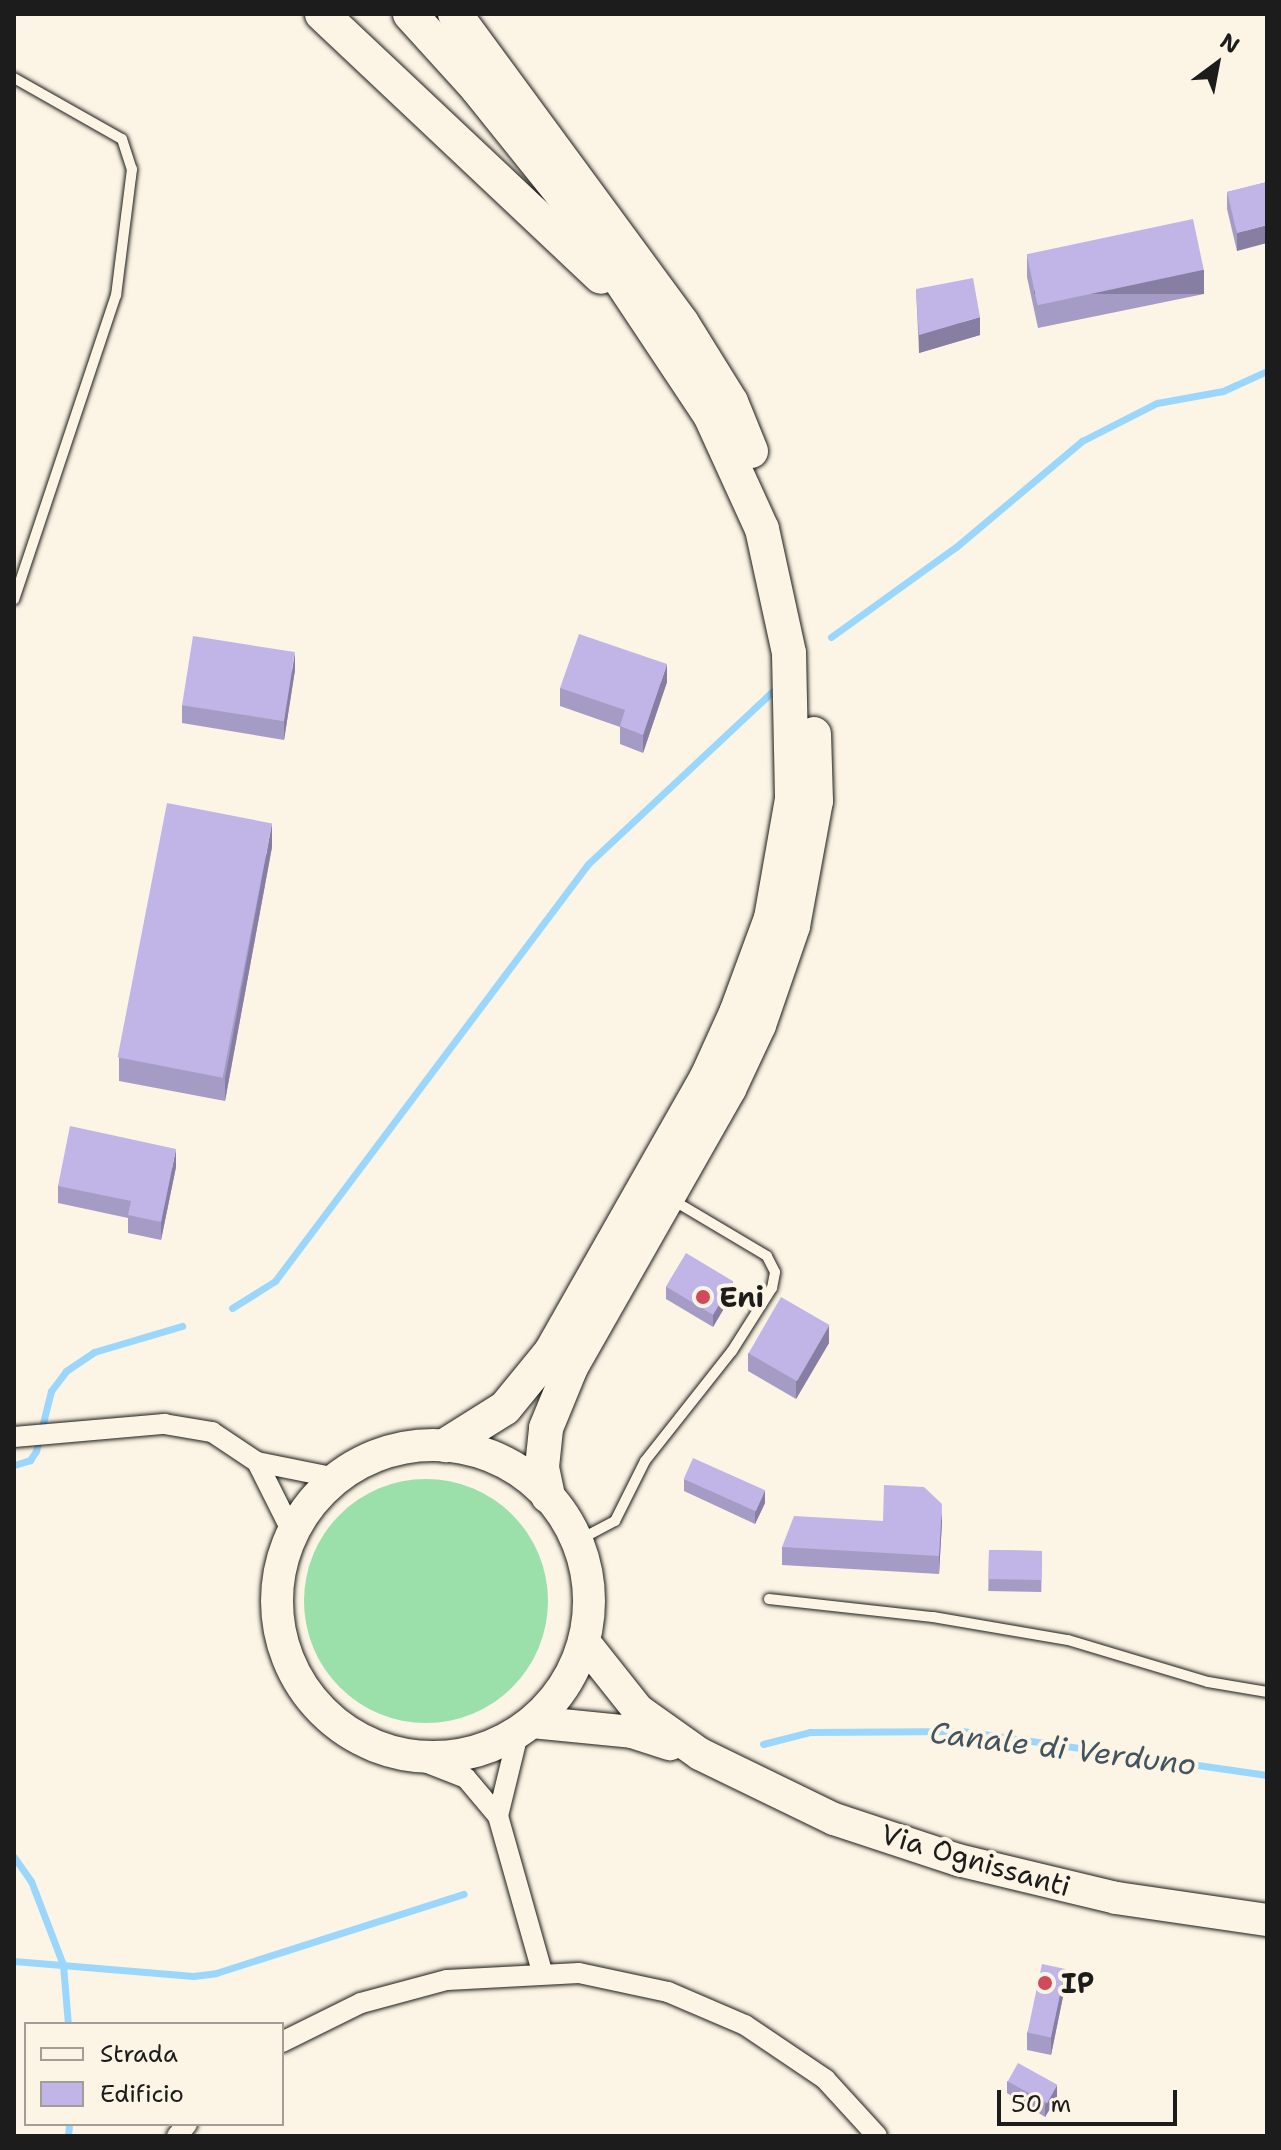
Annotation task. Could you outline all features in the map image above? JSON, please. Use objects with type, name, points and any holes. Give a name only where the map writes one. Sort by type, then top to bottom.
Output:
[{"type":"highway","points":[[322,14],[548,223],[662,338]]},
{"type":"highway","points":[[410,14],[477,88],[569,203],[662,338],[710,415],[762,529],[789,653],[792,799],[771,918],[707,1077],[550,1353],[505,1408],[446,1445]]},
{"type":"highway","points":[[455,14],[608,218],[731,402],[781,523],[811,649],[816,801],[793,926],[759,1025],[668,1197],[571,1367],[551,1416],[542,1467],[548,1496]]},
{"type":"main road","points":[[446,1445],[491,1456],[548,1496],[577,1541],[589,1591],[584,1642],[564,1685],[526,1726],[473,1752],[407,1755],[341,1727],[294,1672],[277,1602],[278,1578],[292,1532],[311,1502],[336,1478],[388,1451],[446,1445]]},
{"type":"main road","name":"Via Ognissanti","points":[[584,1642],[638,1710],[700,1754]]},
{"type":"main road","name":"Via Ognissanti","points":[[526,1726],[632,1732],[700,1754],[834,1819],[958,1860],[1116,1898],[1267,1920]]},
{"type":"street","points":[[16,1437],[187,1425],[212,1432],[257,1462],[336,1478]]},
{"type":"street","points":[[257,1462],[292,1532]]},
{"type":"street","points":[[498,1816],[526,1726]]},
{"type":"street","points":[[407,1755],[466,1778],[498,1816],[542,1971]]},
{"type":"street","points":[[284,2041],[361,2003],[447,1980],[542,1971],[579,1973],[668,1992],[745,2025],[825,2079],[877,2136]]},
{"type":"lane","points":[[14,78],[122,139],[132,169],[116,295],[14,599]]},
{"type":"lane","points":[[577,1541],[615,1521],[645,1461],[732,1351],[772,1288],[775,1272],[767,1256],[668,1197]]},
{"type":"lane","points":[[769,1599],[933,1617],[1068,1640],[1208,1682],[1267,1692]]},
{"type":"green space","points":[[426,1479],[450,1481],[473,1488],[494,1499],[512,1515],[528,1533],[539,1554],[546,1577],[546,1625],[539,1648],[528,1669],[512,1687],[494,1703],[473,1714],[450,1721],[426,1723],[402,1721],[379,1714],[358,1703],[340,1687],[324,1669],[313,1648],[306,1625],[304,1601],[306,1577],[313,1554],[324,1533],[340,1515],[358,1499],[379,1488],[402,1481]]},
{"type":"building","points":[[1267,182],[1267,225],[1237,233],[1227,192]]},
{"type":"building","points":[[1193,219],[1204,270],[1038,305],[1027,254]]},
{"type":"building","points":[[973,278],[980,317],[919,335],[916,289]]},
{"type":"building","points":[[579,634],[667,664],[643,735],[620,726],[625,710],[560,688]]},
{"type":"building","points":[[193,636],[295,652],[284,721],[182,705]]},
{"type":"building","points":[[167,803],[272,823],[223,1078],[118,1057]]},
{"type":"building","points":[[70,1126],[176,1149],[161,1222],[128,1215],[131,1201],[58,1186]]},
{"type":"building","points":[[686,1253],[733,1281],[713,1315],[666,1286]]},
{"type":"building","points":[[781,1297],[829,1325],[797,1381],[748,1353]]},
{"type":"building","points":[[693,1458],[765,1490],[756,1511],[684,1479]]},
{"type":"building","points":[[884,1485],[924,1487],[942,1504],[939,1556],[782,1547],[794,1516],[883,1521]]},
{"type":"building","points":[[989,1550],[1042,1551],[1041,1580],[988,1579]]},
{"type":"building","points":[[1042,1964],[1065,1969],[1051,2037],[1027,2032]]},
{"type":"building","points":[[1018,2063],[1057,2085],[1047,2103],[1008,2081]]},
{"type":"waterway","points":[[831,637],[956,547],[1082,441],[1157,403],[1223,391],[1267,371]]},
{"type":"waterway","points":[[232,1308],[275,1281],[588,864],[773,691]]},
{"type":"waterway","points":[[14,1465],[30,1460],[36,1451],[51,1391],[66,1371],[94,1352],[182,1326]]},
{"type":"waterway","name":"Canale di Verduno","points":[[763,1744],[810,1732],[962,1731],[1267,1775]]},
{"type":"waterway","points":[[14,1857],[31,1881],[63,1965],[68,2022]]},
{"type":"waterway","name":"Canale di Verduno","points":[[14,1961],[193,1976],[216,1973],[464,1894]]},
{"type":"waterway","points":[[68,2136],[69,2126]]},
{"type":"place","name":"Eni","points":[[703,1297]]},
{"type":"place","name":"IP","points":[[1045,1983]]}]
